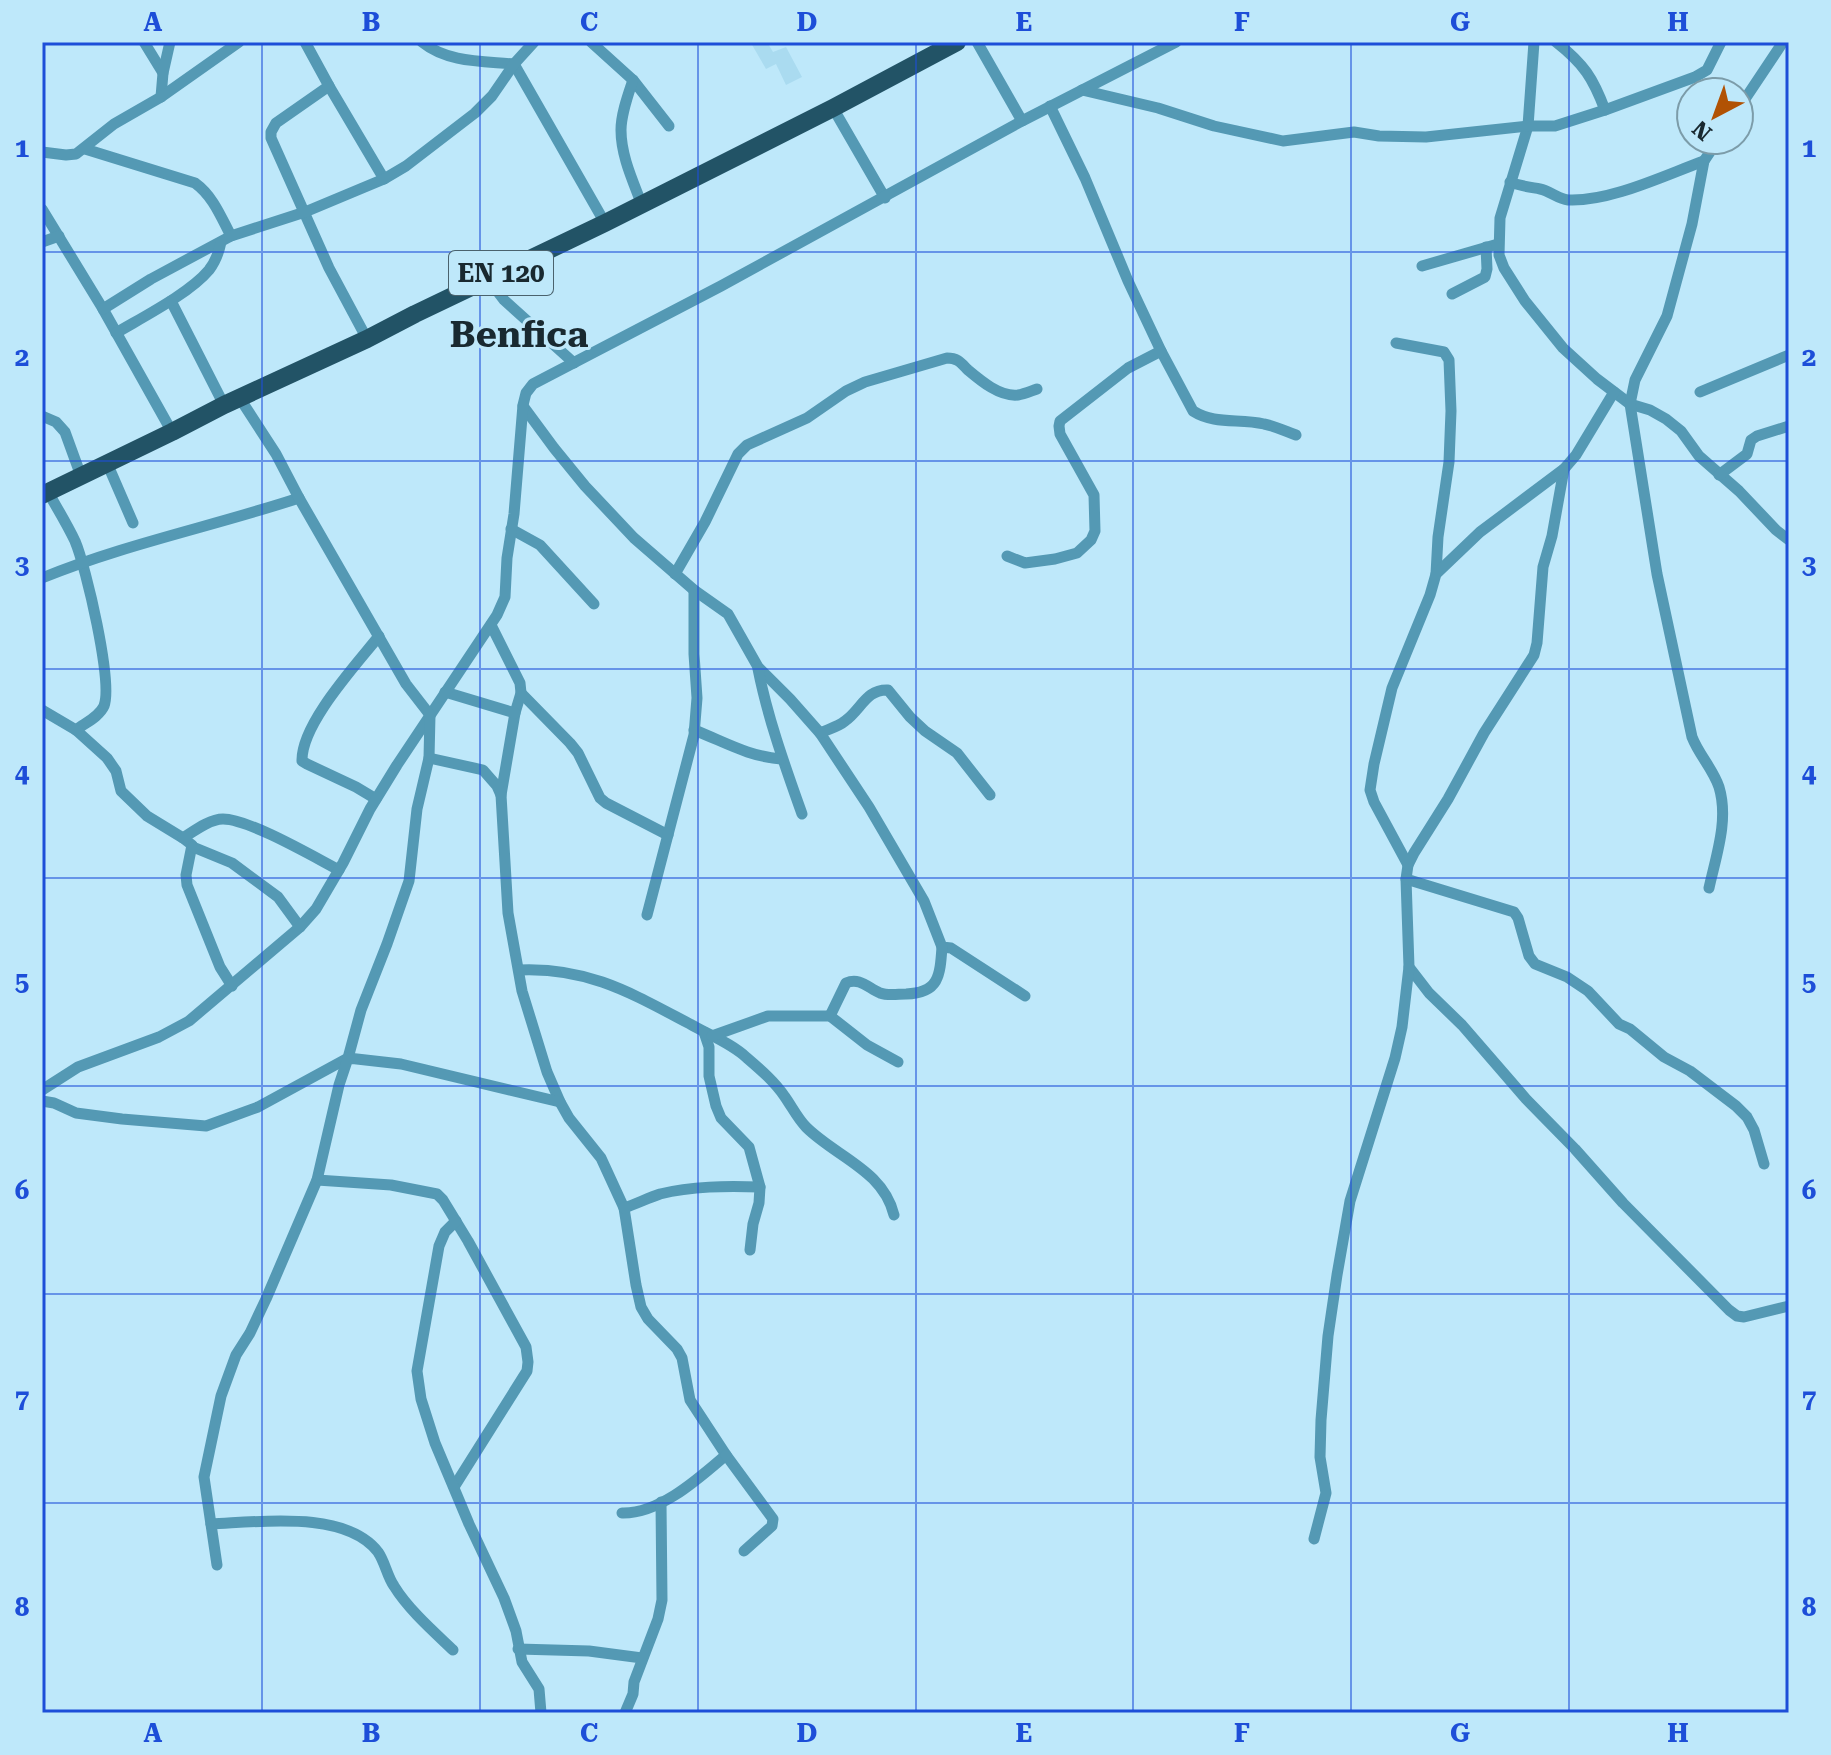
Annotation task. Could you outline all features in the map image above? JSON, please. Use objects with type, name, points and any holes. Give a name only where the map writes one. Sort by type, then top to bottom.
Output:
[{"type":"main road","name":"EN 120","points":[[45,493],[642,205],[957,42]]},
{"type":"street","points":[[144,42],[163,73]]},
{"type":"street","points":[[161,97],[170,42]]},
{"type":"street","points":[[42,152],[66,155],[85,149],[114,124],[161,97],[239,42]]},
{"type":"street","points":[[305,42],[384,179]]},
{"type":"street","points":[[422,42],[439,54],[451,57],[514,64]]},
{"type":"street","points":[[103,309],[226,239],[305,212],[384,179],[406,166],[475,113],[534,42]]},
{"type":"street","points":[[591,42],[633,80],[669,126]]},
{"type":"street","points":[[977,42],[1022,121]]},
{"type":"street","points":[[42,1090],[78,1067],[159,1037],[189,1021],[300,927],[316,909],[376,799],[491,625],[505,597],[523,405],[526,393],[533,384],[885,198],[1050,106],[1176,42]]},
{"type":"street","points":[[1534,42],[1528,126],[1500,218],[1498,244],[1504,268],[1525,301],[1563,348],[1630,404],[1650,410],[1681,431],[1699,456],[1789,540]]},
{"type":"street","points":[[1556,42],[1588,72],[1605,110]]},
{"type":"street","points":[[1082,90],[1158,108],[1214,126],[1283,141],[1354,132],[1426,137],[1555,126],[1605,110],[1707,70],[1721,42]]},
{"type":"street","points":[[1755,84],[1783,42]]},
{"type":"street","points":[[514,64],[605,223]]},
{"type":"street","points":[[633,80],[621,130],[626,162],[642,205]]},
{"type":"street","points":[[329,86],[276,123],[271,138],[329,268],[367,339]]},
{"type":"street","points":[[1050,106],[1085,178],[1128,281],[1193,411],[1214,420],[1263,423],[1296,435]]},
{"type":"street","points":[[833,108],[885,198]]},
{"type":"street","points":[[85,149],[195,183],[210,197],[226,239],[208,271],[171,301],[116,333]]},
{"type":"street","points":[[1707,156],[1667,316],[1635,380],[1630,404],[1657,574],[1692,737],[1719,787],[1723,812],[1709,888]]},
{"type":"street","points":[[1510,182],[1542,189],[1565,200],[1579,200],[1616,193],[1704,161]]},
{"type":"street","points":[[42,209],[172,432]]},
{"type":"street","points":[[42,242],[59,236]]},
{"type":"street","points":[[1422,266],[1498,244]]},
{"type":"street","points":[[1452,294],[1485,277],[1486,247]]},
{"type":"street","points":[[488,279],[504,300],[574,363]]},
{"type":"street","points":[[171,301],[231,401],[276,454],[406,684],[430,715],[429,758],[417,809],[409,881],[361,1010],[339,1085],[317,1180],[266,1299],[236,1355],[221,1396],[204,1477],[217,1565]]},
{"type":"street","points":[[1396,343],[1444,352],[1449,360],[1451,411],[1449,462],[1436,574],[1392,688],[1370,790],[1408,865]]},
{"type":"street","points":[[1007,556],[1025,563],[1055,559],[1077,553],[1091,540],[1095,531],[1094,495],[1060,434],[1060,421],[1128,368],[1161,351]]},
{"type":"street","points":[[1700,392],[1789,355]]},
{"type":"street","points":[[675,574],[738,454],[747,445],[807,418],[846,391],[865,382],[947,358],[954,358],[984,383],[1010,395],[1037,389]]},
{"type":"street","points":[[1436,574],[1480,532],[1564,469],[1576,455],[1614,392]]},
{"type":"street","points":[[523,405],[585,486],[634,538],[694,590],[728,614],[758,667],[820,733],[869,807],[924,901],[942,947],[941,970],[933,986],[921,993],[886,995],[865,983],[852,981],[846,983],[830,1016]]},
{"type":"street","points":[[42,416],[56,422],[65,432],[81,476]]},
{"type":"street","points":[[1719,475],[1747,454],[1751,440],[1789,426]]},
{"type":"street","points":[[107,463],[133,523]]},
{"type":"street","points":[[1314,1539],[1326,1493],[1320,1457],[1321,1420],[1337,1275],[1350,1201],[1402,1027],[1409,967],[1408,865],[1484,733],[1534,655],[1543,567],[1564,469]]},
{"type":"street","points":[[45,493],[75,542],[82,562],[107,687],[104,705],[99,713],[76,730]]},
{"type":"street","points":[[42,578],[82,562],[299,498]]},
{"type":"street","points":[[511,529],[540,545],[594,604]]},
{"type":"street","points":[[647,915],[694,730],[697,698],[693,645],[694,590]]},
{"type":"street","points":[[491,625],[518,677],[521,693],[501,795],[508,913],[522,991],[560,1102],[601,1158],[624,1208],[641,1307],[648,1319],[677,1349],[682,1358],[690,1400],[773,1523],[744,1551]]},
{"type":"street","points":[[376,799],[307,764],[302,761],[302,756],[316,720],[327,702],[379,636]]},
{"type":"street","points":[[758,667],[781,759],[802,814]]},
{"type":"street","points":[[820,733],[848,719],[868,696],[888,690],[925,731],[957,753],[990,795]]},
{"type":"street","points":[[445,692],[515,713]]},
{"type":"street","points":[[521,693],[578,753],[600,798],[668,835]]},
{"type":"street","points":[[42,710],[76,730],[107,758],[116,771],[121,791],[147,816],[193,847],[232,863],[278,897],[300,927]]},
{"type":"street","points":[[694,730],[750,754],[781,759]]},
{"type":"street","points":[[429,758],[483,770],[507,764]]},
{"type":"street","points":[[483,770],[501,795]]},
{"type":"street","points":[[183,838],[207,824],[225,819],[257,829],[339,870]]},
{"type":"street","points":[[193,847],[188,862],[187,885],[220,967],[232,986]]},
{"type":"street","points":[[1406,879],[1514,912],[1529,956],[1535,964],[1567,977],[1588,991],[1619,1024],[1736,1106],[1754,1130],[1764,1164]]},
{"type":"street","points":[[942,947],[951,948],[1025,996]]},
{"type":"street","points":[[1409,967],[1429,993],[1462,1025],[1623,1203],[1729,1310],[1744,1317],[1789,1306]]},
{"type":"street","points":[[519,970],[563,971],[608,983],[731,1045],[777,1087],[804,1125],[872,1177],[890,1201],[894,1215]]},
{"type":"street","points":[[708,1034],[768,1016],[830,1016],[867,1045],[898,1062]]},
{"type":"street","points":[[708,1034],[709,1076],[716,1106],[721,1118],[749,1147],[760,1187],[750,1250]]},
{"type":"street","points":[[42,1101],[76,1113],[206,1126],[258,1107],[348,1058],[401,1064],[560,1102]]},
{"type":"street","points":[[317,1180],[357,1182],[437,1194],[495,1287],[526,1347],[527,1371],[454,1487]]},
{"type":"street","points":[[624,1208],[660,1194],[690,1188],[760,1187]]},
{"type":"street","points":[[456,1221],[445,1232],[439,1246],[417,1371],[421,1399],[435,1443],[479,1548],[504,1598],[516,1631],[522,1662],[539,1689],[541,1713]]},
{"type":"street","points":[[622,1513],[642,1512],[661,1502],[726,1455]]},
{"type":"street","points":[[625,1713],[662,1600],[661,1502]]},
{"type":"street","points":[[211,1524],[323,1523],[366,1540],[380,1554],[396,1590],[453,1650]]},
{"type":"street","points":[[518,1649],[589,1651],[642,1658]]},
{"type":"shaded area","points":[[767,42],[773,52],[786,47],[802,77],[786,85],[776,64],[766,69],[751,43]]},
{"type":"district","name":"Benfica","points":[[519,335]]}]
